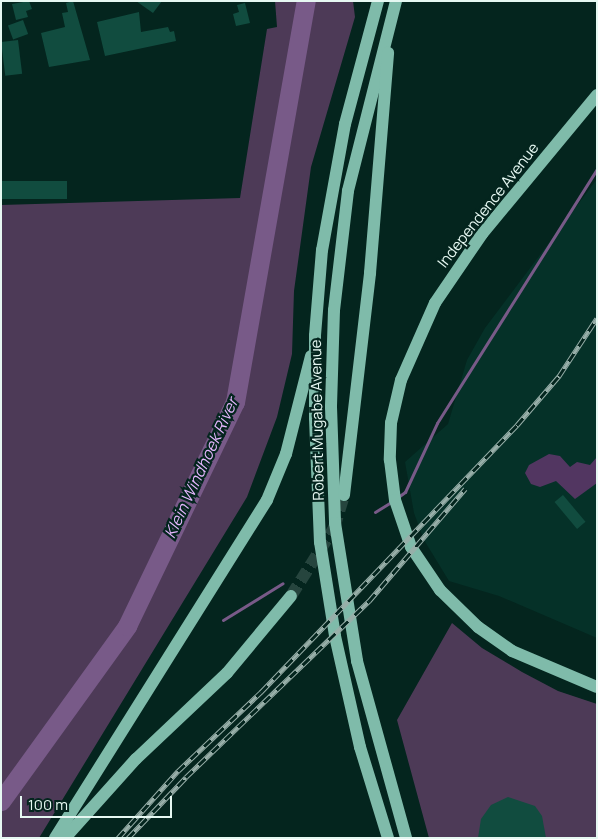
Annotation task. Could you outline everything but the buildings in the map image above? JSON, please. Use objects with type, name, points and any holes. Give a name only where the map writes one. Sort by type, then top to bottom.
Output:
[{"type":"main road","name":"Robert Mugabe Avenue","points":[[378,1],[336,169],[318,280],[315,336],[316,480],[324,562],[345,683],[388,838]]},
{"type":"main road","name":"Robert Mugabe Avenue","points":[[396,1],[348,191],[332,350],[333,475],[338,546],[357,661],[406,838]]},
{"type":"main road","points":[[344,496],[370,274],[389,26]]},
{"type":"main road","name":"Independence Avenue","points":[[597,95],[482,234],[435,303],[401,380],[391,423],[390,460],[395,500],[411,547],[440,590],[478,628],[512,651],[597,687]]},
{"type":"main road","points":[[55,838],[266,500],[286,454],[315,336]]},
{"type":"main road","points":[[65,838],[136,759],[233,667],[291,596]]},
{"type":"shaded area","points":[[275,1],[353,1],[355,17],[311,167],[294,291],[292,354],[277,417],[247,497],[39,838],[1,838],[1,205],[240,198],[267,29],[277,27]]},
{"type":"shaded area","points":[[597,179],[597,638],[499,596],[449,581],[424,540],[414,513],[405,462],[448,424],[467,360],[485,328]]},
{"type":"shaded area","points":[[549,454],[560,456],[570,467],[577,462],[590,465],[597,457],[597,483],[575,499],[556,481],[540,487],[531,484],[525,473],[529,465]]},
{"type":"shaded area","points":[[452,623],[482,648],[522,672],[558,691],[597,704],[597,838],[429,838],[397,720]]},
{"type":"waterway","name":"Klein Windhoek River","points":[[1,801],[127,626],[235,402],[306,1]]},
{"type":"waterway","points":[[398,497],[405,492],[437,423],[597,169]]},
{"type":"waterway","points":[[375,512],[391,502]]},
{"type":"waterway","points":[[223,620],[283,583]]},
{"type":"tunnel","points":[[291,596],[334,528],[344,495]]},
{"type":"railway","points":[[118,838],[178,771],[261,692],[517,425],[559,376],[597,318]]},
{"type":"railway","points":[[128,838],[186,777],[369,601],[465,489]]}]
